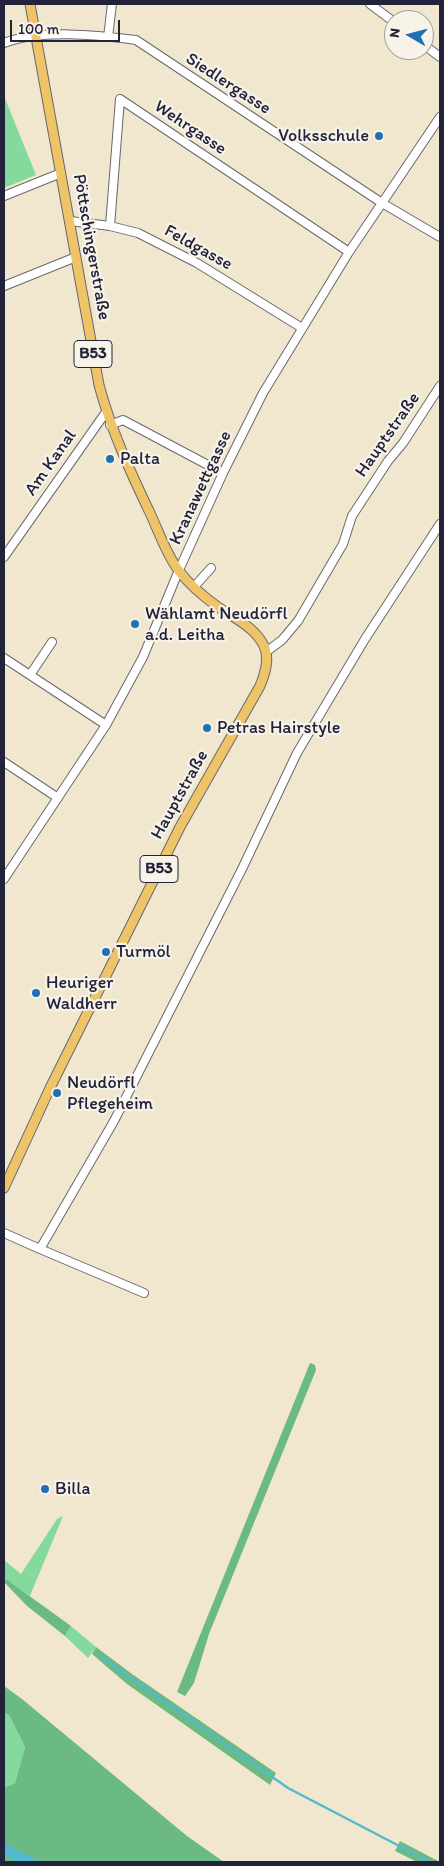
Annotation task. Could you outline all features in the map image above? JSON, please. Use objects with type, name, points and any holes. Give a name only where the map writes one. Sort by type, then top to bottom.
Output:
[{"type":"main road","name":"Pöttschingerstraße","points":[[30,4],[99,385],[110,425],[166,547],[179,570],[194,587],[217,606],[252,630],[264,645],[266,652]]},
{"type":"main road","name":"Hauptstraße","points":[[4,1188],[50,1088],[180,827],[260,686],[265,674],[266,652]]},
{"type":"street","points":[[108,37],[112,4]]},
{"type":"street","points":[[370,4],[384,14]]},
{"type":"street","name":"Siedlergasse","points":[[4,43],[36,35],[108,37],[136,40],[382,203],[440,237]]},
{"type":"street","name":"Wehrgasse","points":[[110,226],[120,99],[350,252]]},
{"type":"street","name":"Kranawettgasse","points":[[4,879],[106,725],[143,657],[179,570],[223,473],[263,392],[350,252],[440,117]]},
{"type":"street","points":[[4,196],[61,173]]},
{"type":"street","name":"Feldgasse","points":[[70,222],[110,226],[138,233],[197,263],[302,328]]},
{"type":"street","points":[[4,286],[76,257]]},
{"type":"street","name":"Hauptstraße","points":[[266,652],[282,640],[298,621],[343,544],[352,516],[440,386]]},
{"type":"street","name":"Am Kanal","points":[[4,557],[106,412]]},
{"type":"street","points":[[110,425],[123,420],[223,473]]},
{"type":"street","points":[[40,1249],[114,1121],[242,870],[297,752],[366,639],[440,524]]},
{"type":"street","points":[[194,587],[211,568]]},
{"type":"street","points":[[30,675],[52,642]]},
{"type":"street","points":[[4,658],[106,725]]},
{"type":"street","points":[[4,762],[58,798]]},
{"type":"street","points":[[4,864],[11,868]]},
{"type":"street","points":[[4,1233],[144,1293]]},
{"type":"green space","points":[[4,96],[36,175],[4,188]]},
{"type":"green space","points":[[310,1363],[315,1365],[316,1370],[209,1634],[194,1683],[185,1696],[177,1692]]},
{"type":"green space","points":[[63,1516],[30,1596],[4,1578],[4,1560],[21,1574],[57,1519]]},
{"type":"green space","points":[[6,1579],[71,1626],[65,1636],[27,1606],[4,1582]]},
{"type":"green space","points":[[71,1626],[96,1647],[88,1658],[65,1636]]},
{"type":"green space","points":[[96,1647],[276,1773],[270,1785],[127,1684],[92,1654]]},
{"type":"green space","points":[[4,1686],[187,1836],[224,1862],[4,1862],[4,1788],[15,1783],[25,1747],[9,1715],[4,1713]]},
{"type":"green space","points":[[4,1713],[9,1715],[25,1747],[15,1783],[4,1788]]},
{"type":"green space","points":[[400,1841],[440,1862],[417,1862],[395,1851]]},
{"type":"water","points":[[4,1843],[41,1862],[18,1862],[4,1855]]},
{"type":"waterway","points":[[101,1657],[288,1788],[430,1862]]},
{"type":"place","name":"Volksschule","points":[[379,136]]},
{"type":"place","name":"Palta","points":[[110,459]]},
{"type":"place","name":"Wählamt Neudörfl a.d. Leitha","points":[[135,624]]},
{"type":"place","name":"Petras Hairstyle","points":[[207,728]]},
{"type":"place","name":"Turmöl","points":[[106,952]]},
{"type":"place","name":"Heuriger Waldherr","points":[[36,993]]},
{"type":"place","name":"Neudörfl Pflegeheim","points":[[57,1093]]},
{"type":"place","name":"Billa","points":[[45,1489]]}]
